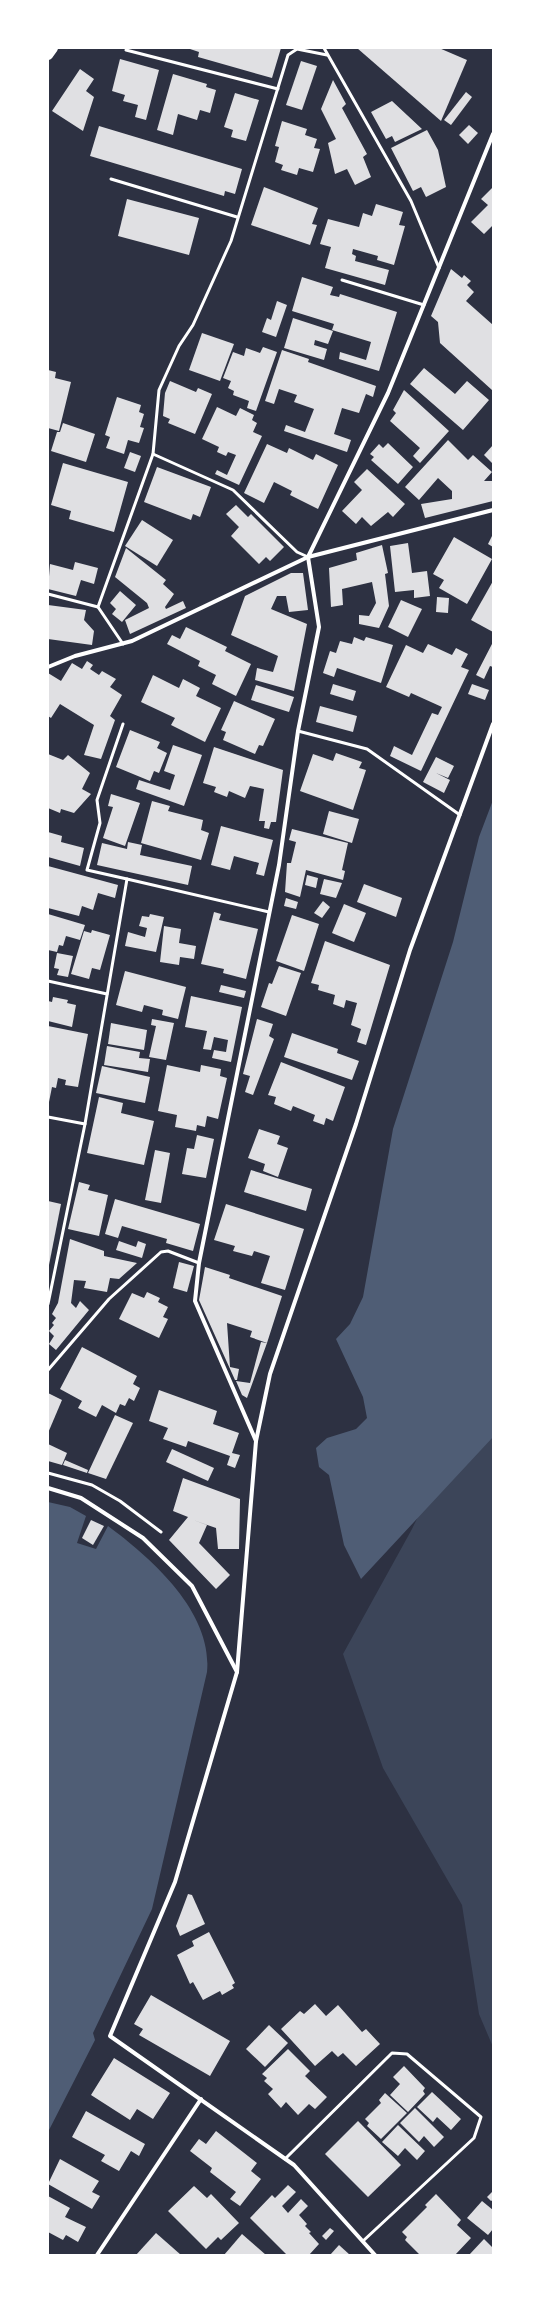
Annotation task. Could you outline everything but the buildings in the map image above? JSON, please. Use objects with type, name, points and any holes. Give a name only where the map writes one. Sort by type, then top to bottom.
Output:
[{"type":"main road","points":[[48,55],[53,48]]},
{"type":"street","points":[[256,1441],[195,1301],[199,1263],[279,865],[298,731],[319,627],[308,557],[388,392],[493,134]]},
{"type":"street","points":[[48,667],[75,656],[132,641],[308,557],[493,510]]},
{"type":"street","points":[[375,2255],[294,2165],[202,2099],[110,2036],[175,1882],[237,1672],[256,1441],[270,1374],[356,1124],[410,950],[493,724]]},
{"type":"street","points":[[48,1488],[81,1498],[143,1538],[192,1586],[237,1672]]},
{"type":"street","points":[[97,2255],[202,2099]]},
{"type":"lane","points":[[324,48],[411,201],[439,269]]},
{"type":"lane","points":[[126,50],[278,89]]},
{"type":"lane","points":[[98,607],[153,454],[159,390],[179,346],[193,325],[231,241],[237,217],[288,55],[297,50],[327,55]]},
{"type":"lane","points":[[111,179],[237,217]]},
{"type":"lane","points":[[342,280],[424,305]]},
{"type":"lane","points":[[153,454],[233,490],[297,552],[308,557]]},
{"type":"lane","points":[[48,594],[98,607],[122,644]]},
{"type":"lane","points":[[123,724],[97,800],[100,823],[87,870],[269,912]]},
{"type":"lane","points":[[298,731],[367,749],[460,815]]},
{"type":"lane","points":[[48,1304],[85,1124],[127,879]]},
{"type":"lane","points":[[48,981],[107,994]]},
{"type":"lane","points":[[48,1117],[85,1124]]},
{"type":"lane","points":[[48,1370],[109,1299],[161,1252],[168,1251],[199,1263]]},
{"type":"lane","points":[[48,1473],[92,1485],[120,1501],[161,1532]]},
{"type":"lane","points":[[285,2159],[392,2053],[407,2054],[481,2117],[474,2138],[363,2241]]},
{"type":"shaded area","points":[[493,800],[493,1437],[361,1579],[344,1545],[329,1475],[319,1467],[316,1448],[327,1438],[356,1429],[367,1418],[363,1397],[336,1339],[350,1324],[363,1297],[393,1129],[453,942],[479,837]]},
{"type":"shaded area","points":[[493,1381],[493,2047],[479,2014],[462,1905],[383,1768],[343,1654],[412,1529],[477,1396]]},
{"type":"shaded area","points":[[48,1502],[70,1507],[86,1516],[77,1543],[96,1549],[108,1526],[160,1570],[176,1588],[190,1608],[200,1628],[206,1650],[207,1672],[152,1909],[93,2033],[95,2040],[48,2132]]}]
